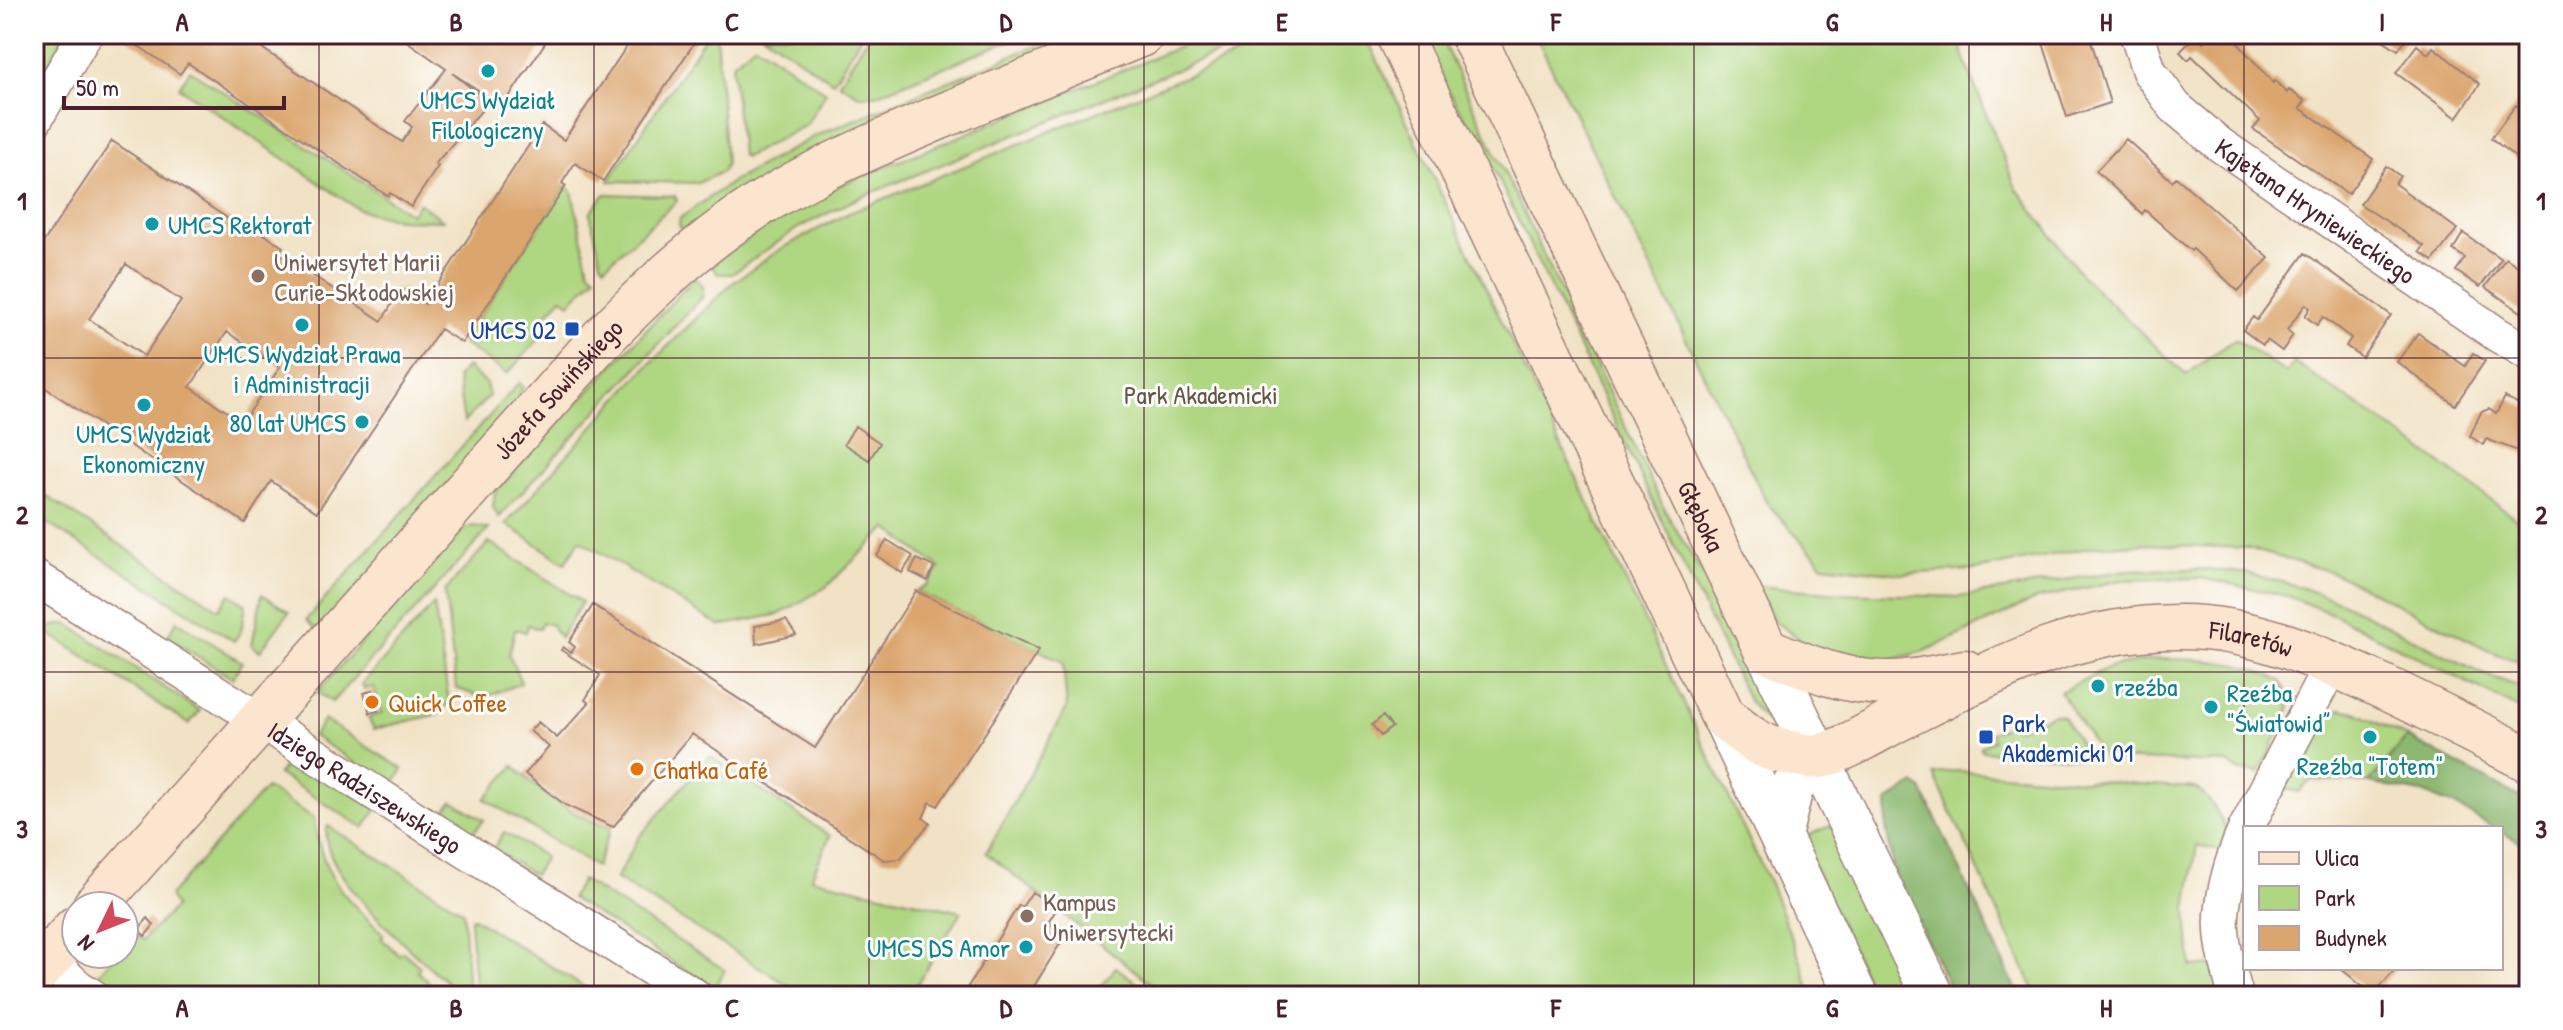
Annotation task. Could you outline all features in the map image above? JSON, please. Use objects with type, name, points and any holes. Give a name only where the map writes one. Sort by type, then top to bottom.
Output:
[{"type":"main road","name":"Józefa Sowińskiego","points":[[109,890],[594,347],[633,305],[691,254],[769,199],[825,168],[1142,34]]},
{"type":"main road","points":[[1398,34],[1723,716],[1747,737],[1773,752],[1818,757]]},
{"type":"main road","name":"Głęboka","points":[[1472,34],[1766,650]]},
{"type":"main road","name":"Filaretów","points":[[1818,757],[2003,667],[2072,641],[2109,632],[2158,627],[2226,630],[2267,639],[2332,664],[2441,714],[2529,760]]},
{"type":"main road","name":"Filaretów","points":[[1766,650],[1838,678],[1888,684],[2003,667]]},
{"type":"main road","points":[[41,967],[60,946]]},
{"type":"street","points":[[34,121],[85,34]]},
{"type":"street","name":"Kajetana Hryniewieckiego","points":[[2137,34],[2149,71],[2175,107],[2219,144],[2498,335],[2529,353]]},
{"type":"street","name":"Idziego Radziszewskiego","points":[[34,577],[695,996]]},
{"type":"street","name":"Głęboka","points":[[1766,650],[1933,996]]},
{"type":"street","points":[[2248,826],[2332,664]]},
{"type":"street","points":[[1723,716],[1856,996]]},
{"type":"street","name":"Filaretów","points":[[1780,836],[1792,788],[1818,757]]},
{"type":"street","points":[[2236,996],[2226,958],[2222,916],[2231,869],[2243,837]]},
{"type":"street","points":[[41,967],[92,996]]},
{"type":"green space","points":[[34,34],[66,34],[34,88]]},
{"type":"green space","points":[[707,34],[716,34],[726,163],[722,172],[698,183],[609,181]]},
{"type":"green space","points":[[763,34],[862,34],[833,82]]},
{"type":"green space","points":[[869,34],[1026,34],[875,95],[859,95],[839,83]]},
{"type":"green space","points":[[1065,34],[1104,34],[685,233],[679,225],[680,218],[733,181],[815,136]]},
{"type":"green space","points":[[1211,34],[1264,34],[856,199],[798,228],[732,274],[718,274],[711,264],[762,229],[835,187]]},
{"type":"green space","name":"Park Akademicki","points":[[1290,34],[1365,34],[1770,884],[1803,967],[1811,996],[1167,996],[986,853],[1067,708],[1063,662],[916,591],[927,585],[940,568],[887,528],[826,587],[780,614],[720,626],[580,540],[565,563],[506,524],[637,377],[730,285],[782,248],[849,213]]},
{"type":"green space","points":[[1418,34],[1439,34],[1665,511],[1710,586],[1784,726],[1767,722],[1749,702],[1485,151],[1440,78]]},
{"type":"green space","points":[[1535,34],[1957,34],[2015,186],[2083,277],[2186,375],[2235,339],[2286,373],[2294,363],[2386,424],[2529,528],[2529,664],[2497,654],[2335,573],[2247,548],[2143,544],[2098,546],[1976,570],[1901,574],[1823,565],[1767,503]]},
{"type":"green space","points":[[755,44],[826,92],[806,125],[745,157],[741,155],[732,64]]},
{"type":"green space","points":[[190,70],[411,214],[419,203],[443,220],[400,219],[358,209],[179,87]]},
{"type":"green space","points":[[566,186],[572,191],[589,270],[596,276],[570,303],[562,297],[540,322],[548,329],[507,374],[462,343]]},
{"type":"green space","points":[[605,194],[675,196],[677,201],[605,266],[601,262],[590,213]]},
{"type":"green space","points":[[695,277],[703,286],[703,296],[499,517],[493,507],[495,492]]},
{"type":"green space","points":[[467,367],[486,384],[489,396],[464,422],[457,377]]},
{"type":"green space","points":[[519,383],[523,387],[512,412],[318,631],[306,620]]},
{"type":"green space","points":[[34,488],[219,609],[230,594],[246,605],[241,631],[234,641],[34,515]]},
{"type":"green space","points":[[473,526],[489,529],[332,702],[317,692],[463,530]]},
{"type":"green space","points":[[489,542],[582,602],[560,638],[552,625],[542,622],[539,629],[528,625],[526,632],[515,629],[509,655],[521,683],[483,698],[456,688],[445,591]]},
{"type":"green space","points":[[2208,569],[2249,574],[2294,585],[2341,602],[2483,674],[2529,690],[2529,714],[2335,615],[2288,596],[2201,578],[2121,580],[2037,599],[1925,651],[1892,660],[1872,660],[1808,645],[1774,621],[1756,586],[1840,593],[1959,597],[2127,570]]},
{"type":"green space","points":[[262,594],[289,612],[260,651],[252,645]]},
{"type":"green space","points":[[434,604],[449,702],[439,714],[374,729],[368,718],[382,713],[374,687],[364,689],[362,684]]},
{"type":"green space","points":[[177,621],[242,662],[232,678],[167,637]]},
{"type":"green space","points":[[67,624],[200,711],[189,724],[45,631]]},
{"type":"green space","points":[[2158,659],[2205,660],[2237,665],[2281,681],[2290,700],[2289,711],[2259,774],[2240,772],[2228,763],[2104,759],[2060,692],[2109,667]]},
{"type":"green space","points":[[2340,709],[2355,712],[2407,737],[2369,783],[2311,780],[2299,792],[2282,788],[2317,726],[2323,718]]},
{"type":"green space","points":[[2053,714],[2063,716],[2087,755],[2084,758],[1983,751],[1980,747],[1993,740],[1991,733],[2013,723],[2017,730]]},
{"type":"green space","points":[[324,720],[403,769],[392,786],[313,736]]},
{"type":"green space","points":[[2407,737],[2529,802],[2529,847],[2503,833],[2503,826],[2490,826],[2451,804],[2422,793],[2369,783]]},
{"type":"green space","points":[[710,756],[830,836],[811,878],[961,912],[910,996],[806,996],[616,879],[639,837]]},
{"type":"green space","points":[[293,757],[377,809],[364,828],[278,774]]},
{"type":"green space","points":[[514,766],[559,803],[611,828],[596,867],[485,799]]},
{"type":"green space","points":[[1958,771],[2195,788],[2201,792],[2228,833],[2221,850],[2197,845],[2187,908],[2191,967],[2213,965],[2221,996],[2037,996],[1934,775]]},
{"type":"green space","points":[[1915,784],[1922,789],[2019,996],[1954,996],[1894,872],[1886,827],[1888,801]]},
{"type":"green space","points":[[266,788],[314,818],[322,856],[336,884],[384,935],[381,938],[399,955],[403,952],[420,967],[417,971],[435,989],[438,986],[449,996],[127,996],[99,979],[102,970],[140,970],[140,938],[143,940],[175,907],[169,896]]},
{"type":"green space","points":[[453,801],[484,820],[471,835],[440,816]]},
{"type":"green space","points":[[1831,825],[1914,996],[1874,996],[1801,839]]},
{"type":"green space","points":[[328,826],[463,911],[468,996],[462,996],[401,941],[354,891],[337,867],[327,845]]},
{"type":"green space","points":[[504,832],[545,857],[534,875],[493,849]]},
{"type":"green space","points":[[582,880],[725,970],[714,988],[571,898]]},
{"type":"green space","points":[[472,917],[598,996],[476,996]]},
{"type":"green space","points":[[1116,967],[1154,996],[1094,996]]},
{"type":"building","points":[[127,34],[241,34],[402,142],[412,127],[405,121],[446,69],[397,34],[551,34],[503,106],[452,73],[489,102],[435,164],[438,166],[411,207],[390,193],[388,196],[188,63],[180,74],[125,37]]},
{"type":"building","points":[[635,34],[700,34],[603,181],[575,163],[562,183],[566,186],[462,343],[440,329],[317,512],[271,481],[245,523],[34,380],[34,256],[112,141],[245,230],[249,224],[283,247],[279,253],[382,321],[401,288],[425,304],[542,125],[564,140]],"holes":[[[126,264],[181,301],[144,356],[89,319]],[[227,332],[280,367],[243,422],[190,387]]]},
{"type":"building","points":[[2040,34],[2089,34],[2110,103],[2067,117]]},
{"type":"building","points":[[2210,34],[2238,34],[2238,43],[2273,83],[2275,81],[2287,93],[2289,90],[2305,101],[2300,108],[2373,159],[2348,194],[2253,129],[2260,121],[2192,56],[2188,60],[2180,52],[2196,35],[2203,42]]},
{"type":"building","points":[[2374,34],[2409,34],[2398,50]]},
{"type":"building","points":[[2417,45],[2428,54],[2433,47],[2480,84],[2457,118],[2396,73]]},
{"type":"building","points":[[2516,105],[2529,115],[2529,168],[2491,138]]},
{"type":"building","points":[[2126,139],[2172,181],[2176,177],[2269,258],[2238,291],[2145,210],[2142,214],[2096,171]]},
{"type":"building","points":[[2386,166],[2400,176],[2395,184],[2457,229],[2433,261],[2420,252],[2424,246],[2360,204]]},
{"type":"building","points":[[2463,233],[2501,259],[2480,287],[2456,271],[2465,258],[2453,250]]},
{"type":"building","points":[[2305,253],[2391,315],[2362,357],[2346,346],[2351,338],[2323,317],[2317,325],[2305,316],[2310,308],[2306,304],[2287,330],[2293,335],[2282,351],[2267,340],[2263,345],[2243,330],[2253,317],[2257,320]]},
{"type":"building","points":[[2506,258],[2529,274],[2529,300],[2521,312],[2485,287]]},
{"type":"building","points":[[2418,333],[2465,366],[2473,353],[2485,361],[2455,405],[2397,362]]},
{"type":"building","points":[[2505,397],[2529,409],[2529,455],[2486,439],[2483,445],[2470,436],[2481,412],[2489,409],[2496,414]]},
{"type":"building","points":[[855,426],[880,443],[869,460],[844,444]]},
{"type":"building","points":[[887,540],[913,556],[902,573],[877,556]]},
{"type":"building","points":[[917,559],[934,567],[928,581],[910,572]]},
{"type":"building","points":[[916,591],[1039,650],[938,806],[930,802],[923,818],[930,823],[900,859],[884,860],[692,734],[613,827],[565,805],[525,774],[549,747],[530,731],[538,722],[557,738],[589,703],[585,700],[600,675],[561,650],[563,647],[571,653],[575,647],[569,642],[593,605],[815,748]]},
{"type":"building","points":[[786,620],[796,635],[756,644],[755,626]]},
{"type":"building","name":"Quick Coffee","points":[[373,690],[378,711],[370,713],[364,693]]},
{"type":"building","points":[[1383,716],[1392,727],[1381,736],[1372,725]]},
{"type":"building","name":"Kampus Uniwersytecki","points":[[1032,892],[1057,908],[1048,923],[1066,934],[1028,996],[962,996],[1019,905],[1022,907]]},
{"type":"building","points":[[148,918],[154,925],[145,936],[140,928]]},
{"type":"building","points":[[2342,970],[2395,970],[2373,995]]},
{"type":"place","name":"UMCS Wydział Filologiczny","points":[[488,71]]},
{"type":"place","name":"UMCS Rektorat","points":[[152,224]]},
{"type":"place","name":"Uniwersytet Marii Curie-Skłodowskiej","points":[[258,276]]},
{"type":"place","name":"UMCS Wydział Prawa i Administracji","points":[[302,325]]},
{"type":"place","name":"UMCS 02","points":[[572,329]]},
{"type":"place","name":"UMCS Wydział Ekonomiczny","points":[[144,405]]},
{"type":"place","name":"80 lat UMCS","points":[[362,422]]},
{"type":"place","name":"rzeźba","points":[[2098,686]]},
{"type":"place","name":"Quick Coffee","points":[[372,702]]},
{"type":"place","name":"Rzeźba \"Światowid”","points":[[2211,707]]},
{"type":"place","name":"Park Akademicki 01","points":[[1986,737]]},
{"type":"place","name":"Rzeźba \"Totem\"","points":[[2370,737]]},
{"type":"place","name":"Chatka Café","points":[[637,769]]},
{"type":"place","name":"Kampus Uniwersytecki","points":[[1027,916]]},
{"type":"place","name":"UMCS DS Amor","points":[[1026,947]]}]
